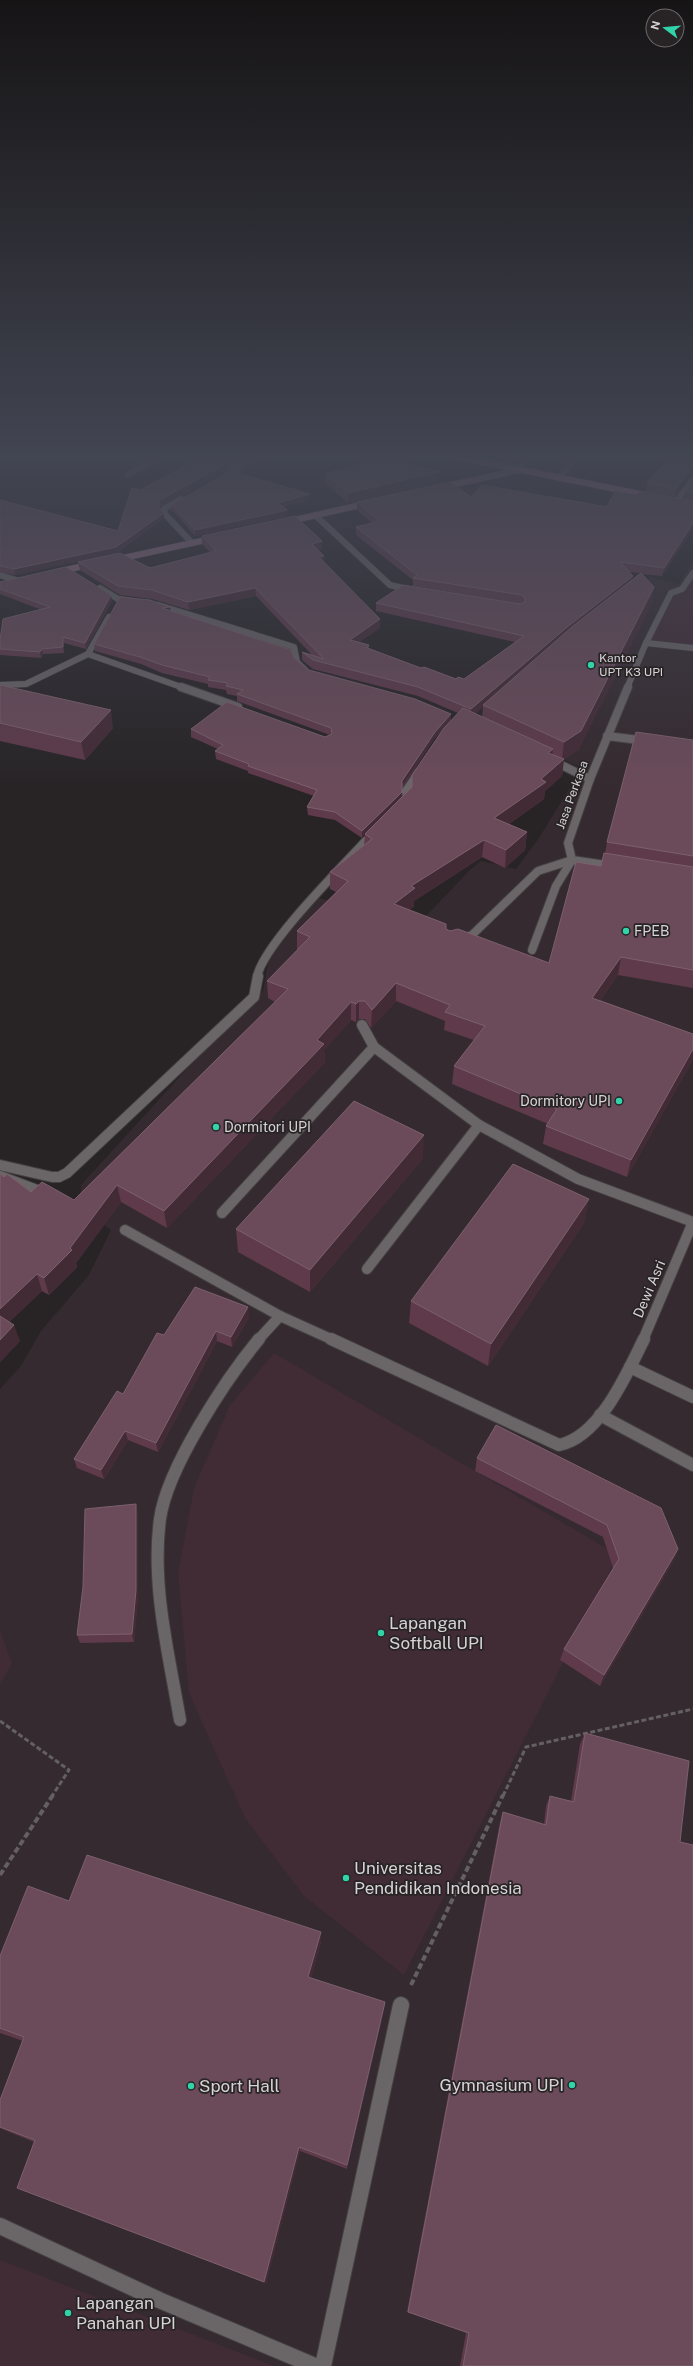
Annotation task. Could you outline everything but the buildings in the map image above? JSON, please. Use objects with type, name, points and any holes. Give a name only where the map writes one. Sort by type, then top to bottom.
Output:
[{"type":"main road","points":[[46,574],[76,567]]},
{"type":"main road","points":[[0,583],[23,578]]},
{"type":"street","points":[[371,567],[390,585],[422,591]]},
{"type":"street","points":[[69,569],[82,577]]},
{"type":"street","name":"Jasa Perkasa","points":[[572,860],[568,843],[590,779],[646,642],[671,593],[682,589],[693,573]]},
{"type":"street","points":[[0,575],[16,580]]},
{"type":"street","points":[[94,584],[118,599],[138,602]]},
{"type":"street","points":[[115,606],[118,599]]},
{"type":"street","points":[[152,603],[225,624],[294,647],[297,662],[311,673]]},
{"type":"street","points":[[0,685],[26,684],[88,654],[111,613]]},
{"type":"street","points":[[646,642],[693,648]]},
{"type":"street","points":[[88,654],[245,709]]},
{"type":"street","points":[[607,736],[659,742]]},
{"type":"street","points":[[544,757],[590,779]]},
{"type":"street","points":[[396,812],[407,802],[406,791],[424,765]]},
{"type":"street","points":[[0,1165],[56,1177],[67,1173],[254,997],[259,969],[284,932],[380,827]]},
{"type":"street","points":[[532,950],[556,886],[572,860]]},
{"type":"street","points":[[450,944],[472,935],[538,871],[572,860],[623,868]]},
{"type":"street","points":[[362,1025],[374,1047],[479,1125],[578,1179],[693,1222]]},
{"type":"street","points":[[222,1213],[374,1047]]},
{"type":"street","points":[[367,1269],[479,1125]]},
{"type":"street","points":[[0,1176],[37,1190]]},
{"type":"street","name":"Dewi Asri","points":[[124,1230],[280,1316],[554,1444],[565,1444],[577,1439],[600,1415],[630,1367],[693,1222]]},
{"type":"street","points":[[180,1720],[161,1591],[159,1532],[164,1504],[170,1484],[204,1417],[265,1331],[280,1316]]},
{"type":"street","points":[[630,1367],[693,1397]]},
{"type":"street","points":[[600,1415],[693,1465]]},
{"type":"street","points":[[323,2366],[401,2005]]},
{"type":"street","points":[[0,2226],[159,2300],[315,2366]]},
{"type":"path","points":[[401,2005],[526,1747],[693,1709]]},
{"type":"path","points":[[0,1721],[69,1770],[0,1875]]},
{"type":"shaded area","name":"Universitas Pendidikan Indonesia","points":[[689,567],[693,567],[693,2366],[0,2366],[0,1389],[21,1366],[41,1331],[89,1275],[111,1230],[81,1207],[81,1185],[228,1024],[263,991],[270,953],[316,897],[326,900],[398,936],[425,917],[469,871],[481,861],[516,869],[539,838],[582,768],[543,750],[598,630],[651,577],[679,584]]},
{"type":"shaded area","points":[[693,573],[693,647],[649,642],[671,593],[682,589]]},
{"type":"shaded area","name":"Lapangan Softball UPI","points":[[274,1353],[618,1555],[404,1975],[304,1896],[245,1818],[189,1693],[178,1573],[194,1488],[230,1405]]},
{"type":"shaded area","points":[[0,1631],[12,1663],[0,1685]]},
{"type":"shaded area","name":"Lapangan Panahan UPI","points":[[0,2260],[274,2366],[0,2366]]},
{"type":"place","name":"Kantor UPT K3 UPI","points":[[591,665]]},
{"type":"place","name":"FPEB","points":[[626,931]]},
{"type":"place","name":"Dormitory UPI","points":[[619,1101]]},
{"type":"place","name":"Dormitori UPI","points":[[216,1127]]},
{"type":"place","name":"Lapangan Softball UPI","points":[[381,1633]]},
{"type":"place","name":"Universitas Pendidikan Indonesia","points":[[346,1878]]},
{"type":"place","name":"Gymnasium UPI","points":[[572,2085]]},
{"type":"place","name":"Sport Hall","points":[[191,2086]]},
{"type":"place","name":"Lapangan Panahan UPI","points":[[68,2313]]}]
